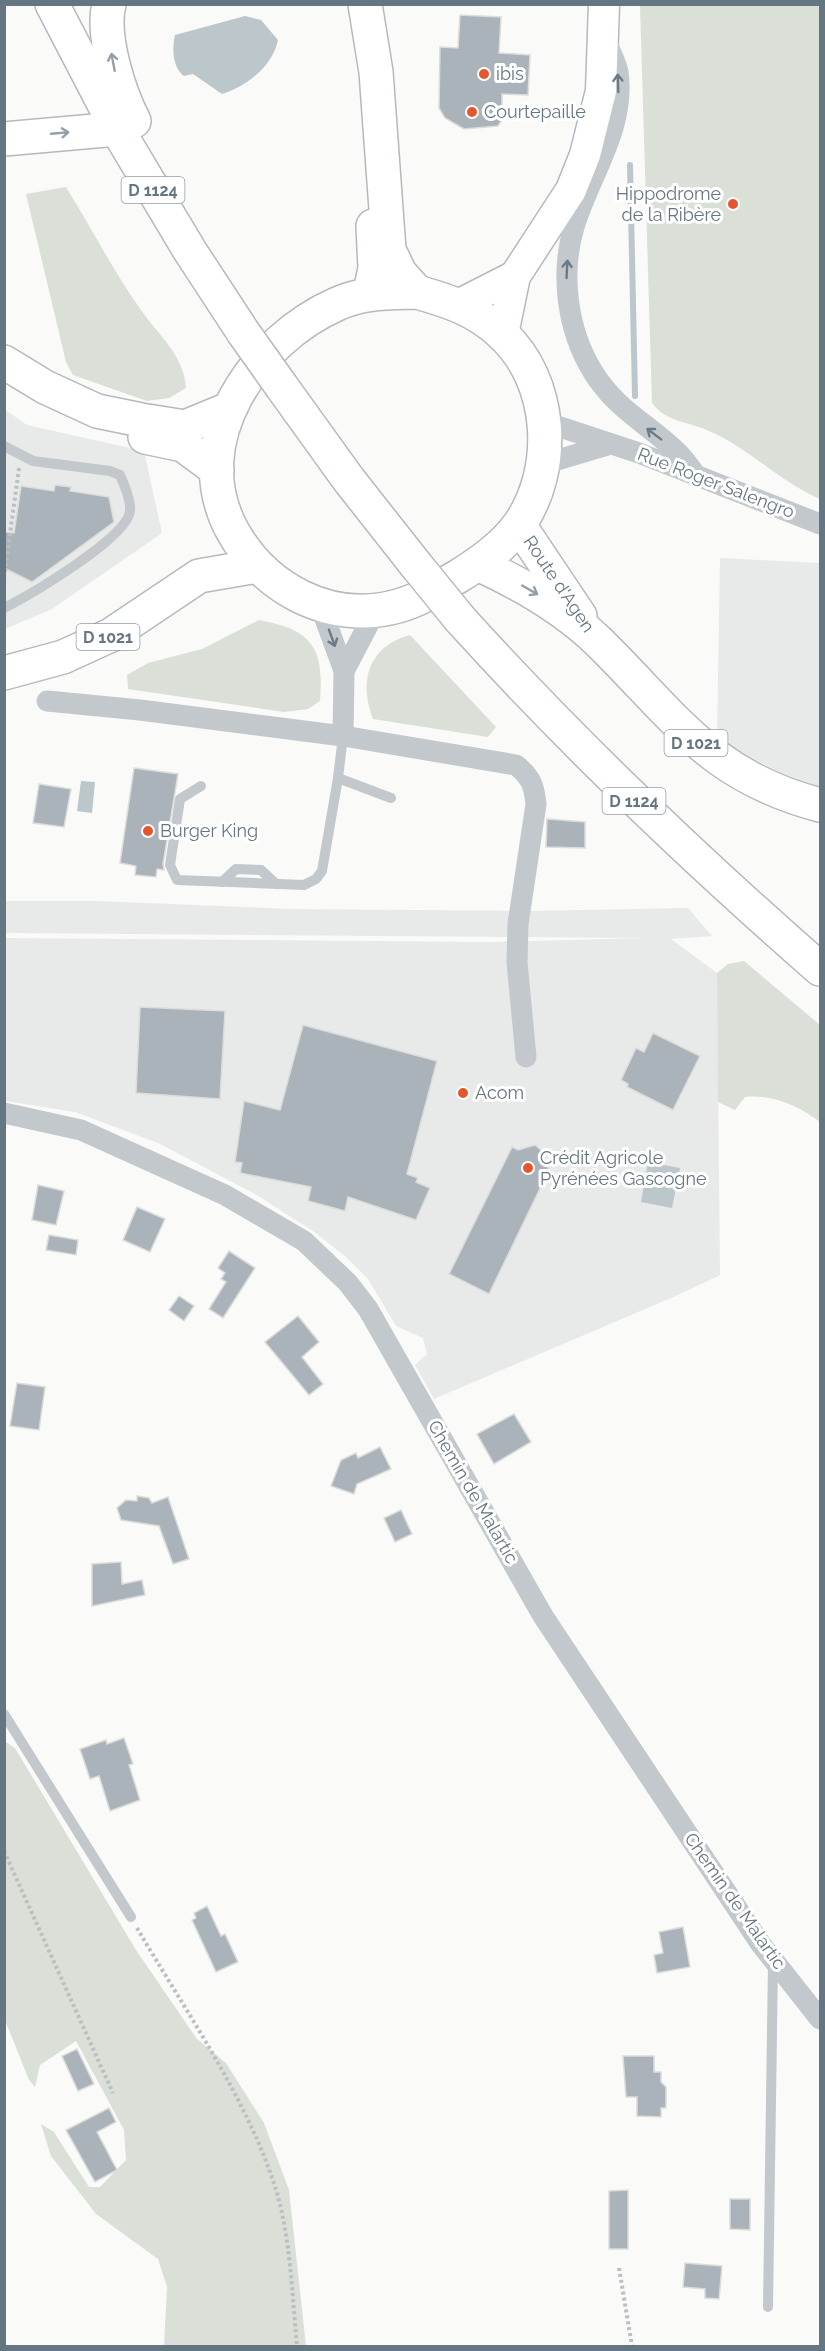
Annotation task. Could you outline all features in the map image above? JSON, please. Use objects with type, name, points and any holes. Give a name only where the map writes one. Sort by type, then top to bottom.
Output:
[{"type":"main road","name":"D 1124","points":[[52,4],[117,129],[190,251],[282,387],[349,480],[416,566],[535,702],[614,783],[820,969]]},
{"type":"main road","points":[[109,4],[111,62],[121,92],[183,213],[190,251]]},
{"type":"main road","points":[[346,4],[352,24],[374,233],[375,268],[370,293]]},
{"type":"main road","points":[[365,4],[376,72],[389,250],[400,273],[417,292]]},
{"type":"main road","points":[[4,139],[117,129]]},
{"type":"main road","points":[[417,292],[460,304],[502,334],[524,363],[539,395],[545,422],[544,464],[532,502],[519,525],[500,546],[478,564],[418,599],[376,610],[351,611],[320,605],[288,591],[257,566],[242,547],[227,521],[217,470],[220,437],[228,409],[246,379],[283,337],[337,304],[370,293],[417,292]]},
{"type":"main road","points":[[4,362],[45,387],[97,411],[185,427],[228,409]]},
{"type":"main road","points":[[4,382],[44,405],[93,424],[183,445],[217,470]]},
{"type":"main road","name":"D 1021","points":[[199,576],[227,521]]},
{"type":"main road","name":"Route d'Agen","points":[[519,525],[598,642]]},
{"type":"main road","name":"Route d'Agen","points":[[478,564],[538,594],[598,642],[691,739],[731,769],[792,798],[820,806]]},
{"type":"main road","name":"D 1021","points":[[4,672],[63,657],[111,635],[199,576],[257,566]]},
{"type":"street","points":[[502,334],[515,276],[571,190],[585,155],[601,91],[605,38],[604,4]]},
{"type":"street","points":[[605,38],[618,70],[619,98],[612,131],[574,227],[570,244],[567,277],[573,324],[584,354],[605,390],[631,417],[676,450],[696,474]]},
{"type":"street","points":[[460,304],[515,276]]},
{"type":"street","name":"Rue Roger Salengro","points":[[545,422],[696,474],[820,524]]},
{"type":"street","points":[[544,464],[611,444]]},
{"type":"street","points":[[320,605],[344,671],[343,736]]},
{"type":"street","points":[[344,671],[376,610]]},
{"type":"street","points":[[47,701],[140,710],[343,736],[504,760],[516,765],[528,774],[534,785],[536,804],[518,924],[517,962],[526,1057]]},
{"type":"street","name":"Chemin de Malartic","points":[[4,1113],[81,1131],[225,1195],[304,1241],[348,1283],[368,1309],[543,1616],[774,1960],[820,2019]]},
{"type":"lane","points":[[4,446],[33,461],[110,471],[120,475],[130,510],[122,528],[45,587],[4,608]]},
{"type":"lane","points":[[201,786],[180,799],[170,865],[177,880],[304,885],[316,879],[322,871],[343,736]]},
{"type":"lane","points":[[338,778],[391,798]]},
{"type":"lane","points":[[4,1714],[131,1917]]},
{"type":"lane","points":[[768,2307],[774,1960]]},
{"type":"path","points":[[4,578],[21,456]]},
{"type":"path","points":[[4,1851],[113,2093]]},
{"type":"path","points":[[131,1917],[243,2110],[263,2152],[278,2195],[286,2236],[297,2346]]},
{"type":"path","points":[[619,2268],[632,2346]]},
{"type":"shaded area","name":"Hippodrome de la Ribère","points":[[640,5],[820,5],[820,499],[791,484],[724,438],[671,418],[652,403]]},
{"type":"shaded area","points":[[245,16],[261,20],[278,40],[271,58],[249,81],[222,94],[193,74],[184,76],[180,72],[174,57],[175,35]]},
{"type":"shaded area","points":[[66,187],[121,280],[141,310],[170,346],[181,366],[186,388],[169,398],[147,401],[73,375],[66,362],[26,194]]},
{"type":"shaded area","points":[[4,409],[27,425],[144,451],[162,533],[52,609],[5,629]]},
{"type":"shaded area","points":[[720,558],[820,563],[820,787],[779,772],[717,739]]},
{"type":"shaded area","points":[[259,620],[292,630],[304,636],[312,645],[320,668],[320,701],[308,709],[284,712],[128,689],[127,675],[148,663],[202,649]]},
{"type":"shaded area","points":[[410,635],[496,727],[488,737],[373,719],[367,691],[370,666],[385,647]]},
{"type":"shaded area","points":[[81,781],[95,782],[92,813],[77,811]]},
{"type":"shaded area","points":[[5,901],[97,901],[292,909],[528,911],[688,908],[712,936],[671,939],[717,973],[720,1275],[434,1399],[415,1365],[427,1354],[423,1338],[396,1326],[368,1279],[346,1257],[313,1231],[255,1194],[158,1143],[75,1112],[5,1101],[5,938],[493,942],[645,938],[5,933]]},
{"type":"shaded area","points":[[744,961],[820,1025],[820,1122],[794,1106],[766,1097],[745,1097],[735,1110],[718,1102],[717,973],[728,964]]},
{"type":"shaded area","points":[[648,1162],[680,1168],[672,1208],[641,1202]]},
{"type":"shaded area","points":[[4,1741],[15,1748],[136,1950],[197,2039],[226,2063],[264,2123],[289,2190],[306,2346],[164,2346],[167,2287],[158,2259],[96,2214],[51,2156],[41,2124],[54,2132],[89,2187],[100,2187],[126,2160],[124,2130],[76,2041],[40,2065],[35,2087],[29,2080],[5,2020]]},
{"type":"building","name":"ibis","points":[[460,15],[501,17],[499,53],[530,55],[528,95],[502,94],[502,120],[498,126],[464,129],[445,118],[439,108],[440,47],[458,48]]},
{"type":"building","points":[[55,485],[71,487],[70,491],[109,497],[114,522],[32,582],[4,568],[4,532],[14,533],[21,486],[54,491]]},
{"type":"building","name":"Burger King","points":[[134,768],[178,774],[163,864],[164,870],[157,869],[156,877],[135,875],[136,866],[120,863]]},
{"type":"building","points":[[39,784],[71,789],[64,827],[33,823]]},
{"type":"building","points":[[547,819],[585,822],[585,848],[546,847]]},
{"type":"building","points":[[140,1007],[225,1011],[220,1099],[136,1093]]},
{"type":"building","points":[[303,1025],[437,1061],[407,1174],[418,1178],[416,1182],[430,1188],[416,1220],[348,1197],[345,1211],[308,1201],[311,1187],[240,1173],[242,1163],[235,1162],[244,1101],[280,1110]]},
{"type":"building","points":[[653,1033],[700,1056],[673,1110],[627,1087],[628,1084],[621,1080],[636,1048],[644,1052]]},
{"type":"building","points":[[535,1145],[542,1151],[549,1170],[489,1294],[449,1274],[512,1147],[518,1150]]},
{"type":"building","points":[[38,1185],[64,1191],[56,1225],[32,1220]]},
{"type":"building","points":[[137,1207],[165,1219],[150,1252],[123,1240]]},
{"type":"building","points":[[49,1235],[78,1240],[76,1255],[46,1250]]},
{"type":"building","points":[[229,1251],[255,1268],[223,1318],[209,1309],[226,1282],[221,1279],[225,1273],[218,1268]]},
{"type":"building","points":[[179,1296],[194,1306],[184,1321],[169,1310]]},
{"type":"building","points":[[298,1316],[319,1342],[302,1357],[323,1384],[309,1395],[265,1342]]},
{"type":"building","points":[[17,1383],[45,1387],[39,1430],[10,1426]]},
{"type":"building","points":[[514,1414],[531,1442],[494,1464],[477,1434]]},
{"type":"building","points":[[380,1447],[391,1469],[357,1484],[354,1494],[331,1486],[341,1460],[356,1453],[358,1458]]},
{"type":"building","points":[[137,1496],[149,1498],[152,1503],[168,1497],[189,1559],[173,1564],[159,1526],[121,1520],[117,1508],[126,1500],[137,1501]]},
{"type":"building","points":[[401,1510],[412,1534],[395,1542],[384,1518]]},
{"type":"building","points":[[121,1562],[122,1584],[142,1580],[145,1595],[92,1606],[92,1564]]},
{"type":"building","points":[[124,1738],[133,1764],[129,1765],[140,1800],[110,1811],[99,1776],[90,1779],[80,1749],[106,1740],[107,1744]]},
{"type":"building","points":[[207,1906],[221,1936],[225,1934],[238,1962],[216,1972],[192,1920],[196,1918],[194,1913]]},
{"type":"building","points":[[683,1927],[690,1967],[657,1973],[654,1955],[663,1953],[659,1932]]},
{"type":"building","points":[[77,2049],[94,2084],[78,2091],[62,2056]]},
{"type":"building","points":[[623,2056],[654,2056],[654,2072],[661,2072],[661,2082],[666,2087],[666,2108],[661,2108],[661,2117],[637,2116],[637,2097],[626,2097]]},
{"type":"building","points":[[109,2108],[116,2122],[97,2132],[117,2170],[95,2182],[66,2130]]},
{"type":"building","points":[[628,2190],[628,2249],[609,2249],[609,2191]]},
{"type":"building","points":[[730,2199],[750,2199],[750,2230],[730,2229]]},
{"type":"building","points":[[685,2263],[722,2266],[719,2299],[705,2298],[705,2289],[683,2287]]},
{"type":"waterway","points":[[630,165],[635,396]]},
{"type":"place","name":"ibis","points":[[484,74]]},
{"type":"place","name":"Courtepaille","points":[[472,112]]},
{"type":"place","name":"Hippodrome de la Ribère","points":[[733,204]]},
{"type":"place","name":"Burger King","points":[[148,831]]},
{"type":"place","name":"Acom","points":[[463,1093]]},
{"type":"place","name":"Crédit Agricole Pyrénées Gascogne","points":[[528,1168]]}]
